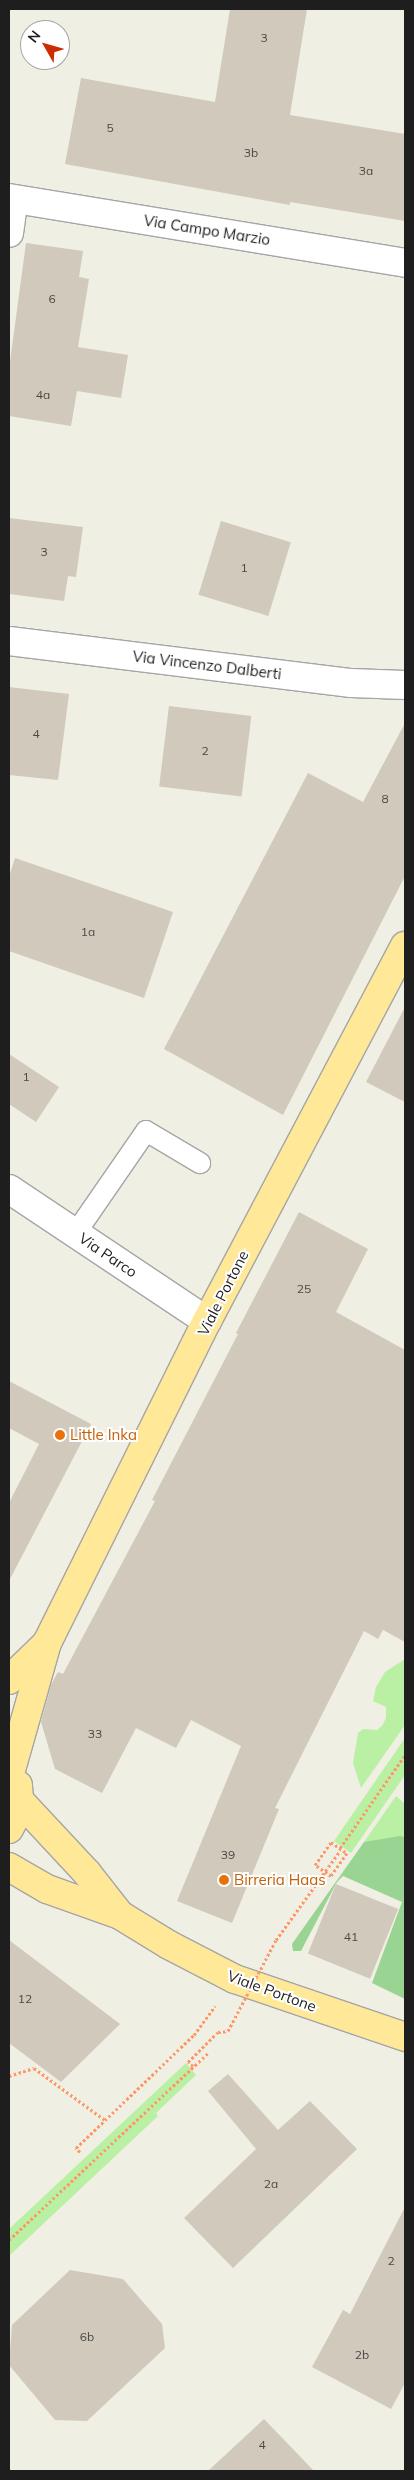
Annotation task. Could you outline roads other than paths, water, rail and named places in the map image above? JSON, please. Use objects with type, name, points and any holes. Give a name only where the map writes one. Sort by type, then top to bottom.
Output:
[{"type":"main road","name":"Viale Portone","points":[[10,1769],[47,1642],[208,1321],[405,946]]},
{"type":"main road","name":"Viale Portone","points":[[9,1680],[47,1642]]},
{"type":"main road","points":[[9,1829],[17,1814],[19,1800],[18,1785],[10,1769]]},
{"type":"main road","name":"Viale Portone","points":[[19,1800],[87,1873],[120,1914]]},
{"type":"main road","name":"Viale Portone","points":[[9,1867],[47,1889],[120,1914],[169,1945],[235,1979],[405,2037]]},
{"type":"street","points":[[9,233],[11,198]]},
{"type":"street","name":"Via Campo Marzio","points":[[11,198],[405,263]]},
{"type":"street","name":"Via Vincenzo Dalberti","points":[[9,641],[351,684],[405,685]]},
{"type":"street","name":"Via Parco","points":[[9,1189],[208,1321]]},
{"type":"lane","points":[[76,1234],[146,1131],[200,1163]]},
{"type":"place","name":"Little Inka","points":[[60,1435]]},
{"type":"place","name":"Birreria Haas","points":[[224,1880]]}]
